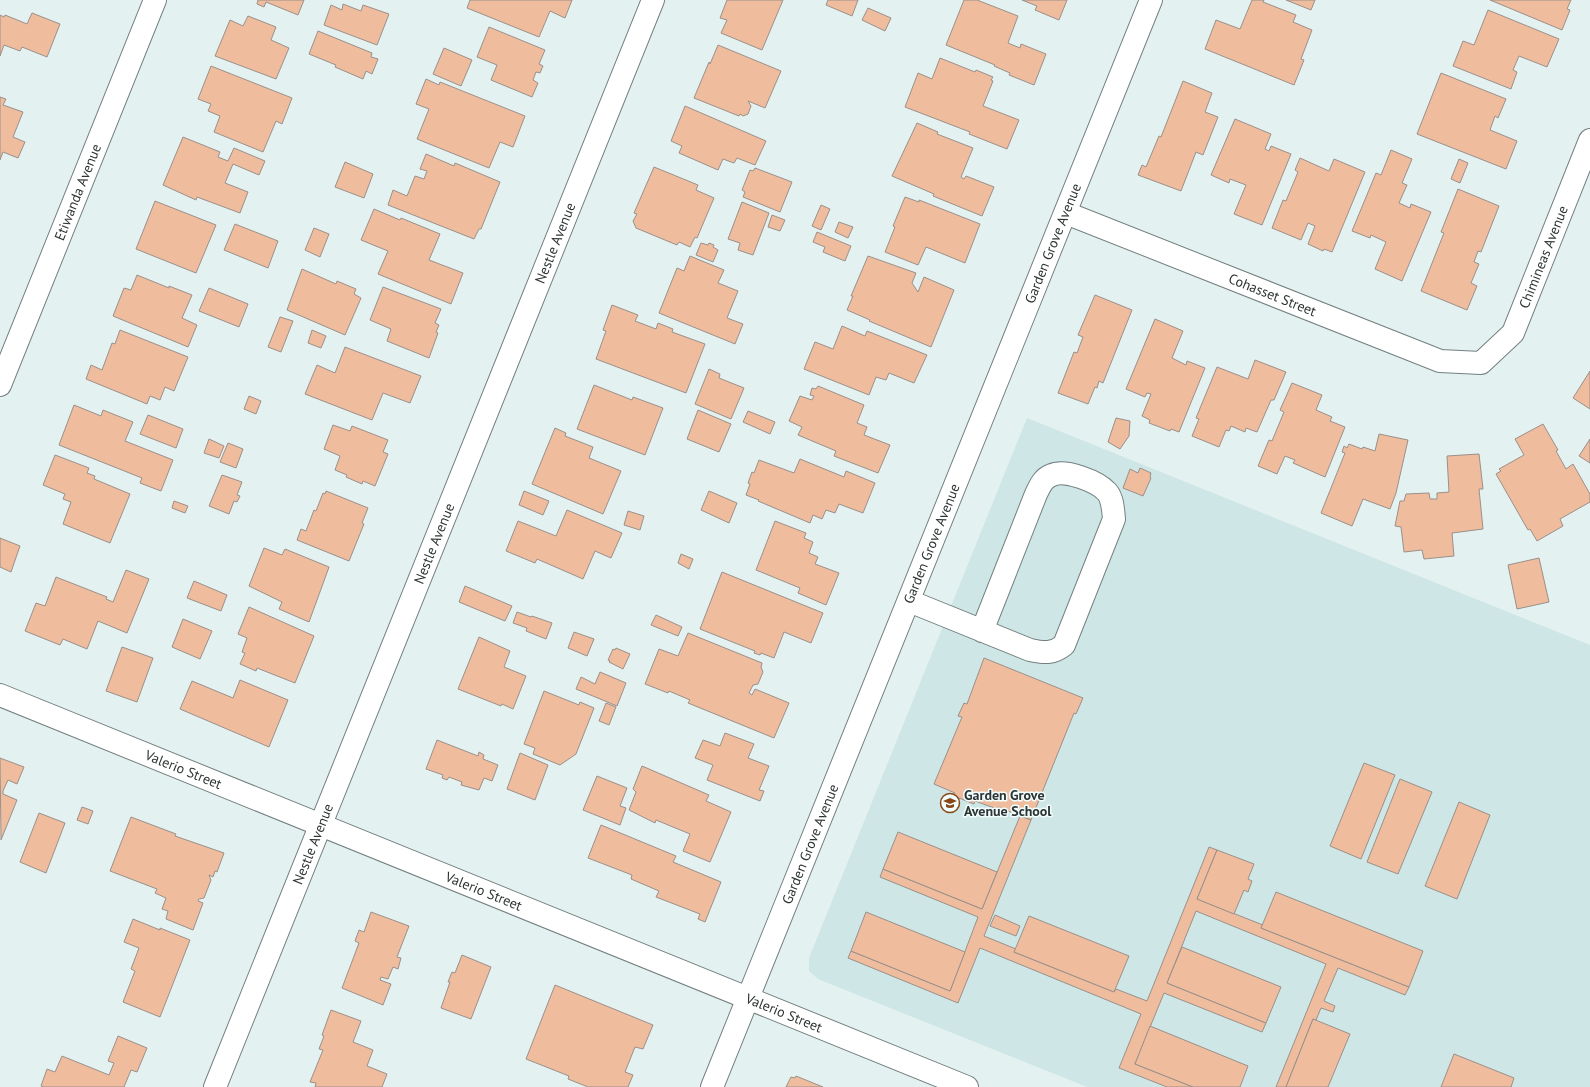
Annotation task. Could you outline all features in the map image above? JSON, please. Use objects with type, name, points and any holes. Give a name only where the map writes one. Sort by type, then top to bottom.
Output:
[{"type":"street","name":"Etiwanda Avenue","points":[[0,385],[155,0]]},
{"type":"street","name":"Nestle Avenue","points":[[215,1087],[653,0]]},
{"type":"street","name":"Garden Grove Avenue","points":[[712,1087],[1151,0]]},
{"type":"street","name":"Chimineas Avenue","points":[[1481,363],[1513,333],[1590,140]]},
{"type":"street","name":"Cohasset Street","points":[[1066,213],[1440,361],[1481,363]]},
{"type":"street","points":[[909,602],[982,631],[1030,650],[1044,653],[1057,650],[1064,644],[1114,519],[1113,506],[1107,492],[1090,481],[1071,474],[1052,475],[1043,481],[1036,494],[982,631]]},
{"type":"street","name":"Valerio Street","points":[[0,695],[967,1087]]},
{"type":"shaded area","points":[[1027,418],[1590,645],[1590,1087],[1087,1087],[818,979],[809,971],[809,958]]},
{"type":"building","points":[[258,0],[304,0],[298,15],[266,2],[264,7],[257,4]]},
{"type":"building","points":[[470,0],[572,0],[565,18],[550,11],[539,37],[467,8]]},
{"type":"building","points":[[727,0],[783,0],[762,50],[721,33],[727,20],[720,18]]},
{"type":"building","points":[[828,0],[858,0],[852,16],[826,5]]},
{"type":"building","points":[[964,0],[977,0],[1018,16],[1008,43],[1020,48],[1021,44],[1046,54],[1034,85],[1009,75],[1010,73],[994,66],[995,65],[946,45]]},
{"type":"building","points":[[1022,0],[1067,0],[1059,20],[1035,10],[1037,6]]},
{"type":"building","points":[[1252,0],[1264,0],[1263,2],[1296,15],[1293,22],[1312,30],[1301,59],[1304,60],[1294,85],[1205,49],[1216,20],[1240,29]]},
{"type":"building","points":[[1286,0],[1315,0],[1311,10]]},
{"type":"building","points":[[1490,0],[1571,0],[1567,9],[1570,10],[1562,30]]},
{"type":"building","points":[[343,4],[361,11],[363,5],[389,14],[377,45],[324,25],[331,5],[342,10]]},
{"type":"building","points":[[868,8],[891,18],[885,31],[862,20]]},
{"type":"building","points":[[1488,10],[1559,39],[1547,67],[1519,56],[1513,70],[1517,72],[1511,89],[1453,66],[1463,41],[1474,45]]},
{"type":"building","points":[[32,13],[60,24],[47,57],[22,47],[20,51],[4,45],[0,56],[0,15],[4,17],[5,15],[27,24]]},
{"type":"building","points":[[248,16],[276,27],[271,40],[289,48],[276,79],[215,56],[230,20],[243,26]]},
{"type":"building","points":[[489,27],[545,50],[539,64],[543,66],[540,73],[536,72],[533,80],[538,83],[532,97],[491,80],[497,65],[477,57]]},
{"type":"building","points":[[318,31],[372,53],[371,57],[378,59],[372,74],[366,71],[363,79],[335,67],[336,65],[309,54]]},
{"type":"building","points":[[718,45],[781,71],[765,108],[748,101],[751,106],[748,114],[743,116],[740,114],[739,116],[694,98]]},
{"type":"building","points":[[444,48],[472,60],[461,86],[433,74]]},
{"type":"building","points":[[940,58],[975,72],[976,70],[993,77],[991,80],[993,81],[983,106],[1019,120],[1007,149],[969,134],[970,132],[905,107],[918,73],[932,79]]},
{"type":"building","points":[[211,66],[292,98],[282,124],[276,121],[263,152],[214,132],[220,116],[208,111],[211,104],[198,99]]},
{"type":"building","points":[[1441,73],[1506,99],[1498,118],[1495,116],[1490,130],[1517,141],[1506,169],[1417,134]]},
{"type":"building","points":[[426,79],[439,85],[440,82],[525,116],[513,147],[500,142],[489,168],[417,139],[429,109],[416,104]]},
{"type":"building","points":[[1183,81],[1212,93],[1205,112],[1218,117],[1203,155],[1196,152],[1181,191],[1138,175],[1142,165],[1146,167],[1159,136],[1161,137]]},
{"type":"building","points":[[0,97],[6,99],[3,105],[23,112],[13,137],[25,142],[18,158],[3,152],[0,160]]},
{"type":"building","points":[[685,106],[766,141],[755,165],[737,158],[734,163],[723,159],[718,170],[679,153],[682,146],[671,141]]},
{"type":"building","points":[[1235,119],[1271,134],[1265,149],[1269,151],[1271,146],[1291,154],[1262,225],[1234,214],[1246,185],[1230,179],[1229,183],[1211,175]]},
{"type":"building","points":[[917,123],[938,132],[937,134],[973,148],[961,177],[964,179],[966,176],[994,187],[982,216],[933,196],[934,194],[892,176]]},
{"type":"building","points":[[183,137],[220,152],[218,157],[228,161],[234,148],[265,161],[259,175],[233,164],[225,183],[248,192],[240,213],[197,197],[196,200],[163,185]]},
{"type":"building","points":[[1391,150],[1412,159],[1402,183],[1407,185],[1399,203],[1410,208],[1411,204],[1431,212],[1402,281],[1375,269],[1386,242],[1371,235],[1370,238],[1352,231],[1376,173],[1381,175]]},
{"type":"building","points":[[426,154],[454,166],[455,163],[500,182],[481,229],[479,229],[474,239],[388,205],[393,190],[407,196],[415,176],[424,179],[427,171],[420,169]]},
{"type":"building","points":[[1300,158],[1329,171],[1334,159],[1365,172],[1332,252],[1324,249],[1323,251],[1308,244],[1315,226],[1308,223],[1301,240],[1272,228],[1283,200],[1286,201],[1298,172],[1295,170]]},
{"type":"building","points":[[1459,159],[1468,163],[1460,183],[1451,179]]},
{"type":"building","points":[[345,162],[373,174],[364,198],[335,187]]},
{"type":"building","points":[[654,167],[698,185],[696,190],[714,198],[697,238],[695,237],[690,247],[679,242],[677,245],[636,228],[633,221],[637,214],[634,213]]},
{"type":"building","points":[[755,168],[792,182],[780,212],[743,197],[745,192],[742,190],[750,170],[753,171]]},
{"type":"building","points":[[1458,189],[1499,206],[1481,252],[1478,251],[1474,262],[1479,264],[1471,283],[1477,286],[1467,310],[1421,291],[1444,233],[1441,232]]},
{"type":"building","points":[[905,197],[919,202],[919,200],[980,224],[965,263],[926,247],[918,265],[885,252],[895,227],[893,226]]},
{"type":"building","points":[[155,201],[216,225],[196,273],[136,249]]},
{"type":"building","points":[[742,202],[769,213],[753,255],[738,250],[740,243],[728,239]]},
{"type":"building","points":[[821,205],[830,209],[821,230],[812,226]]},
{"type":"building","points":[[374,209],[440,234],[429,260],[463,273],[451,304],[378,274],[388,251],[361,240]]},
{"type":"building","points":[[772,215],[785,220],[780,231],[768,227]]},
{"type":"building","points":[[839,222],[853,227],[848,238],[835,232]]},
{"type":"building","points":[[235,224],[278,241],[268,268],[224,250]]},
{"type":"building","points":[[314,228],[329,234],[320,257],[305,250]]},
{"type":"building","points":[[817,232],[851,246],[845,261],[823,252],[825,247],[813,242]]},
{"type":"building","points":[[701,243],[708,245],[709,243],[714,245],[713,247],[718,250],[713,262],[696,255]]},
{"type":"building","points":[[690,256],[724,270],[718,283],[738,291],[727,318],[743,324],[735,344],[659,313],[677,268],[684,271]]},
{"type":"building","points":[[868,256],[916,273],[912,283],[918,292],[924,277],[954,290],[931,347],[847,310],[853,296],[851,296]]},
{"type":"building","points":[[302,269],[336,284],[337,281],[356,289],[354,294],[361,298],[345,335],[287,310]]},
{"type":"building","points":[[137,275],[169,288],[169,286],[192,295],[182,318],[197,325],[188,347],[113,316],[124,288],[131,290]]},
{"type":"building","points":[[383,287],[441,309],[435,323],[439,325],[436,332],[438,333],[429,358],[387,341],[391,329],[370,320]]},
{"type":"building","points":[[209,288],[248,304],[239,327],[199,311]]},
{"type":"building","points":[[1095,295],[1132,310],[1103,383],[1099,381],[1097,388],[1095,387],[1088,404],[1058,393],[1074,352],[1077,353],[1083,337],[1078,335]]},
{"type":"building","points":[[612,305],[638,315],[635,321],[656,329],[658,323],[673,329],[672,332],[705,344],[686,393],[596,359],[606,331],[603,330]]},
{"type":"building","points":[[280,317],[293,321],[281,352],[268,347]]},
{"type":"building","points":[[1155,319],[1183,331],[1172,358],[1186,365],[1187,361],[1205,368],[1179,432],[1171,429],[1170,431],[1149,423],[1150,420],[1142,416],[1151,394],[1147,393],[1145,397],[1126,389]]},
{"type":"building","points":[[842,326],[865,336],[867,331],[927,355],[914,383],[889,373],[886,380],[876,377],[869,395],[804,369],[815,342],[833,349]]},
{"type":"building","points":[[120,330],[188,357],[174,391],[165,387],[160,400],[150,396],[147,404],[86,379],[91,365],[102,370],[112,343],[115,344]]},
{"type":"building","points":[[312,330],[326,336],[321,348],[308,343]]},
{"type":"building","points":[[345,347],[421,376],[410,403],[383,393],[372,420],[305,394],[317,365],[335,373]]},
{"type":"building","points":[[1255,360],[1286,372],[1274,400],[1271,400],[1257,432],[1246,428],[1245,432],[1231,426],[1229,431],[1226,430],[1219,447],[1192,436],[1199,419],[1196,418],[1217,367],[1248,379]]},
{"type":"building","points":[[709,369],[720,374],[719,378],[744,388],[731,419],[695,404]]},
{"type":"building","points":[[1590,371],[1590,409],[1573,398]]},
{"type":"building","points":[[1292,383],[1322,395],[1316,410],[1332,417],[1330,421],[1345,427],[1325,477],[1293,463],[1295,460],[1285,456],[1277,474],[1258,466],[1269,440],[1272,441],[1284,412],[1280,410]]},
{"type":"building","points":[[594,385],[632,400],[633,397],[663,408],[645,455],[577,429]]},
{"type":"building","points":[[818,386],[864,405],[857,423],[867,427],[864,435],[890,445],[878,473],[834,456],[836,451],[798,435],[802,427],[789,421],[800,396],[812,400],[814,396],[810,395],[812,388],[816,389]]},
{"type":"building","points":[[249,396],[261,401],[256,414],[244,409]]},
{"type":"building","points":[[74,405],[101,416],[103,410],[133,422],[125,441],[173,460],[161,491],[140,483],[142,478],[59,445]]},
{"type":"building","points":[[698,410],[731,424],[719,452],[687,439]]},
{"type":"building","points":[[748,411],[775,422],[770,434],[743,422]]},
{"type":"building","points":[[148,415],[183,429],[176,448],[140,434]]},
{"type":"building","points":[[1116,418],[1130,421],[1129,436],[1120,449],[1108,442]]},
{"type":"building","points":[[1543,424],[1558,450],[1556,451],[1566,469],[1573,464],[1590,494],[1590,502],[1560,519],[1563,526],[1537,541],[1530,529],[1528,530],[1496,474],[1501,471],[1499,469],[1524,455],[1515,439]]},
{"type":"building","points":[[333,425],[350,431],[352,426],[388,440],[383,452],[388,454],[375,486],[363,481],[362,484],[335,470],[340,456],[324,449]]},
{"type":"building","points":[[555,428],[566,433],[565,436],[593,447],[589,458],[621,471],[603,514],[532,484]]},
{"type":"building","points":[[1379,434],[1408,440],[1396,493],[1390,509],[1363,499],[1352,526],[1321,513],[1345,453],[1342,452],[1344,446],[1347,448],[1349,444],[1362,449],[1363,447],[1375,451]]},
{"type":"building","points":[[209,439],[224,446],[219,458],[204,453]]},
{"type":"building","points":[[1590,439],[1590,463],[1579,456]]},
{"type":"building","points":[[228,443],[243,449],[236,468],[220,462]]},
{"type":"building","points":[[1479,454],[1483,489],[1479,489],[1483,529],[1452,533],[1454,556],[1424,559],[1422,550],[1404,552],[1401,527],[1395,526],[1400,501],[1404,501],[1406,494],[1429,493],[1430,499],[1437,499],[1437,493],[1449,492],[1447,456]]},
{"type":"building","points":[[55,455],[89,468],[87,473],[95,476],[94,479],[130,494],[110,543],[63,524],[71,502],[63,499],[65,494],[43,485]]},
{"type":"building","points":[[800,459],[844,477],[846,471],[875,483],[863,513],[839,504],[835,513],[826,510],[822,519],[813,515],[810,523],[746,495],[752,472],[754,473],[759,460],[794,473]]},
{"type":"building","points":[[1140,468],[1151,473],[1151,478],[1143,496],[1123,488],[1130,469],[1138,473]]},
{"type":"building","points":[[222,475],[242,482],[237,495],[240,496],[237,502],[234,501],[229,514],[209,506]]},
{"type":"building","points":[[326,491],[368,508],[362,523],[364,524],[349,561],[297,540],[301,529],[306,531],[314,510],[316,511],[323,493],[325,494]]},
{"type":"building","points":[[524,491],[549,501],[543,515],[519,505]]},
{"type":"building","points":[[709,491],[737,503],[729,523],[701,510]]},
{"type":"building","points":[[174,501],[188,506],[185,513],[172,508]]},
{"type":"building","points":[[567,510],[622,533],[611,558],[595,551],[583,579],[537,559],[535,563],[506,551],[518,521],[556,536]]},
{"type":"building","points":[[628,511],[644,516],[640,530],[624,525]]},
{"type":"building","points":[[775,521],[806,533],[804,538],[813,542],[809,553],[818,557],[815,564],[839,573],[826,605],[798,593],[800,588],[756,570]]},
{"type":"building","points":[[0,538],[20,546],[11,572],[0,567]]},
{"type":"building","points":[[264,548],[282,555],[285,549],[329,567],[309,622],[279,609],[282,602],[249,586]]},
{"type":"building","points":[[681,554],[693,559],[689,569],[678,563]]},
{"type":"building","points":[[1539,558],[1549,602],[1517,609],[1508,565]]},
{"type":"building","points":[[126,570],[149,579],[127,633],[98,621],[87,649],[63,639],[60,645],[25,631],[36,603],[45,606],[56,577],[107,597],[106,599],[113,602]]},
{"type":"building","points":[[722,572],[823,613],[811,643],[784,632],[774,658],[761,653],[760,655],[754,653],[755,651],[700,629]]},
{"type":"building","points":[[194,581],[227,595],[221,611],[187,598]]},
{"type":"building","points":[[465,586],[512,606],[505,621],[459,602]]},
{"type":"building","points":[[249,607],[314,636],[295,683],[257,668],[256,671],[240,664],[245,653],[242,652],[247,638],[238,634]]},
{"type":"building","points":[[517,612],[552,623],[546,639],[526,631],[527,628],[513,623]]},
{"type":"building","points":[[656,615],[682,627],[678,636],[651,625]]},
{"type":"building","points":[[183,619],[212,631],[200,659],[172,647]]},
{"type":"building","points":[[574,632],[594,639],[587,656],[568,648]]},
{"type":"building","points":[[688,633],[762,663],[761,667],[763,672],[758,684],[753,685],[749,693],[752,695],[755,689],[789,703],[774,738],[688,703],[690,700],[669,691],[668,693],[645,684],[659,649],[678,656]]},
{"type":"building","points":[[479,637],[510,651],[504,667],[526,676],[513,709],[502,704],[501,706],[458,689]]},
{"type":"building","points":[[122,647],[153,658],[137,702],[106,691]]},
{"type":"building","points":[[616,648],[630,654],[623,669],[609,662],[610,661],[608,660],[613,649],[615,650]]},
{"type":"building","points":[[984,658],[1083,698],[1076,714],[1074,713],[1031,820],[998,807],[997,809],[975,801],[974,804],[954,796],[955,793],[934,784],[962,717],[958,716],[964,703],[967,704]]},
{"type":"building","points":[[600,672],[626,683],[617,706],[576,689],[581,677],[595,684]]},
{"type":"building","points":[[240,680],[288,700],[269,747],[180,709],[192,681],[233,698]]},
{"type":"building","points":[[544,691],[579,705],[580,702],[594,708],[576,754],[560,765],[533,754],[535,748],[524,744]]},
{"type":"building","points":[[606,703],[616,707],[609,725],[599,721]]},
{"type":"building","points":[[725,733],[754,744],[748,758],[769,766],[759,790],[764,791],[760,801],[707,780],[713,765],[695,758],[703,740],[720,746]]},
{"type":"building","points":[[437,740],[478,756],[479,752],[484,755],[483,759],[498,765],[492,781],[484,778],[479,790],[461,785],[462,782],[449,777],[447,780],[442,778],[443,775],[426,769]]},
{"type":"building","points":[[520,753],[548,765],[535,800],[507,789]]},
{"type":"building","points":[[0,758],[24,767],[17,784],[8,780],[3,791],[3,794],[17,800],[1,840]]},
{"type":"building","points":[[1364,763],[1395,775],[1361,859],[1330,846]]},
{"type":"building","points":[[642,766],[709,795],[706,801],[731,812],[710,862],[683,851],[690,834],[656,820],[655,823],[629,810],[636,792],[633,789]]},
{"type":"building","points":[[597,776],[627,788],[620,806],[626,808],[620,825],[583,810]]},
{"type":"building","points":[[1400,779],[1432,792],[1398,874],[1367,862]]},
{"type":"building","points":[[1459,802],[1490,815],[1457,899],[1425,886]]},
{"type":"building","points":[[82,807],[93,811],[88,824],[77,820]]},
{"type":"building","points":[[39,813],[65,823],[46,873],[20,862]]},
{"type":"building","points":[[1020,816],[1031,820],[984,936],[1016,949],[1014,952],[1114,992],[1116,989],[1147,1001],[1209,847],[1217,850],[1197,899],[1263,925],[1261,928],[1409,987],[1405,995],[1338,968],[1324,1001],[1335,1006],[1333,1012],[1321,1008],[1316,1020],[1313,1019],[1286,1087],[1276,1087],[1326,964],[1196,911],[1167,983],[1266,1023],[1262,1032],[1164,993],[1135,1064],[1193,1087],[1167,1087],[1119,1068],[1141,1014],[980,948],[958,1003],[848,958],[851,951],[950,991],[978,917],[880,877],[883,869],[982,909]]},
{"type":"building","points":[[131,817],[176,834],[175,836],[224,853],[217,872],[215,871],[213,877],[209,875],[211,880],[204,898],[199,899],[198,901],[203,903],[193,930],[166,919],[168,911],[162,909],[166,898],[155,893],[157,889],[110,871]]},
{"type":"building","points":[[601,825],[676,856],[673,862],[721,882],[705,922],[698,919],[700,914],[656,897],[659,891],[631,879],[632,875],[588,858]]},
{"type":"building","points":[[898,832],[997,872],[982,909],[883,869]]},
{"type":"building","points":[[1217,850],[1254,864],[1248,879],[1252,881],[1248,892],[1244,890],[1234,914],[1197,899]]},
{"type":"building","points":[[1276,892],[1423,951],[1409,987],[1261,928]]},
{"type":"building","points":[[371,912],[409,926],[397,957],[401,958],[398,969],[393,967],[388,979],[381,977],[380,980],[391,984],[383,1005],[342,988],[359,943],[355,941],[359,930],[364,932]]},
{"type":"building","points":[[866,912],[965,952],[950,991],[851,951]]},
{"type":"building","points":[[995,915],[1020,926],[1016,936],[990,926]]},
{"type":"building","points":[[1029,916],[1129,956],[1114,992],[1014,952]]},
{"type":"building","points":[[133,919],[190,940],[160,1017],[123,1002],[135,971],[131,969],[139,948],[124,942]]},
{"type":"building","points":[[1182,947],[1281,987],[1266,1023],[1167,983]]},
{"type":"building","points":[[462,955],[491,967],[471,1019],[441,1008],[450,982],[448,982],[452,972],[455,973]]},
{"type":"building","points":[[555,985],[653,1025],[643,1049],[635,1047],[625,1072],[633,1075],[628,1087],[588,1087],[568,1079],[569,1076],[526,1059]]},
{"type":"building","points":[[331,1010],[361,1021],[353,1042],[373,1050],[367,1066],[387,1074],[382,1087],[315,1087],[316,1083],[310,1082],[323,1050],[319,1049],[324,1036],[322,1035]]},
{"type":"building","points":[[1313,1019],[1350,1034],[1328,1087],[1286,1087]]},
{"type":"building","points":[[1150,1026],[1248,1066],[1240,1087],[1193,1087],[1135,1064]]},
{"type":"building","points":[[118,1036],[147,1048],[137,1072],[131,1070],[124,1087],[41,1086],[47,1069],[55,1072],[62,1056],[109,1075],[114,1063],[108,1061]]},
{"type":"building","points":[[1454,1054],[1514,1078],[1511,1087],[1441,1087]]},
{"type":"building","points":[[796,1076],[823,1087],[786,1087],[791,1077],[795,1078]]},
{"type":"place","name":"Garden Grove Avenue School","points":[[950,803]]}]
